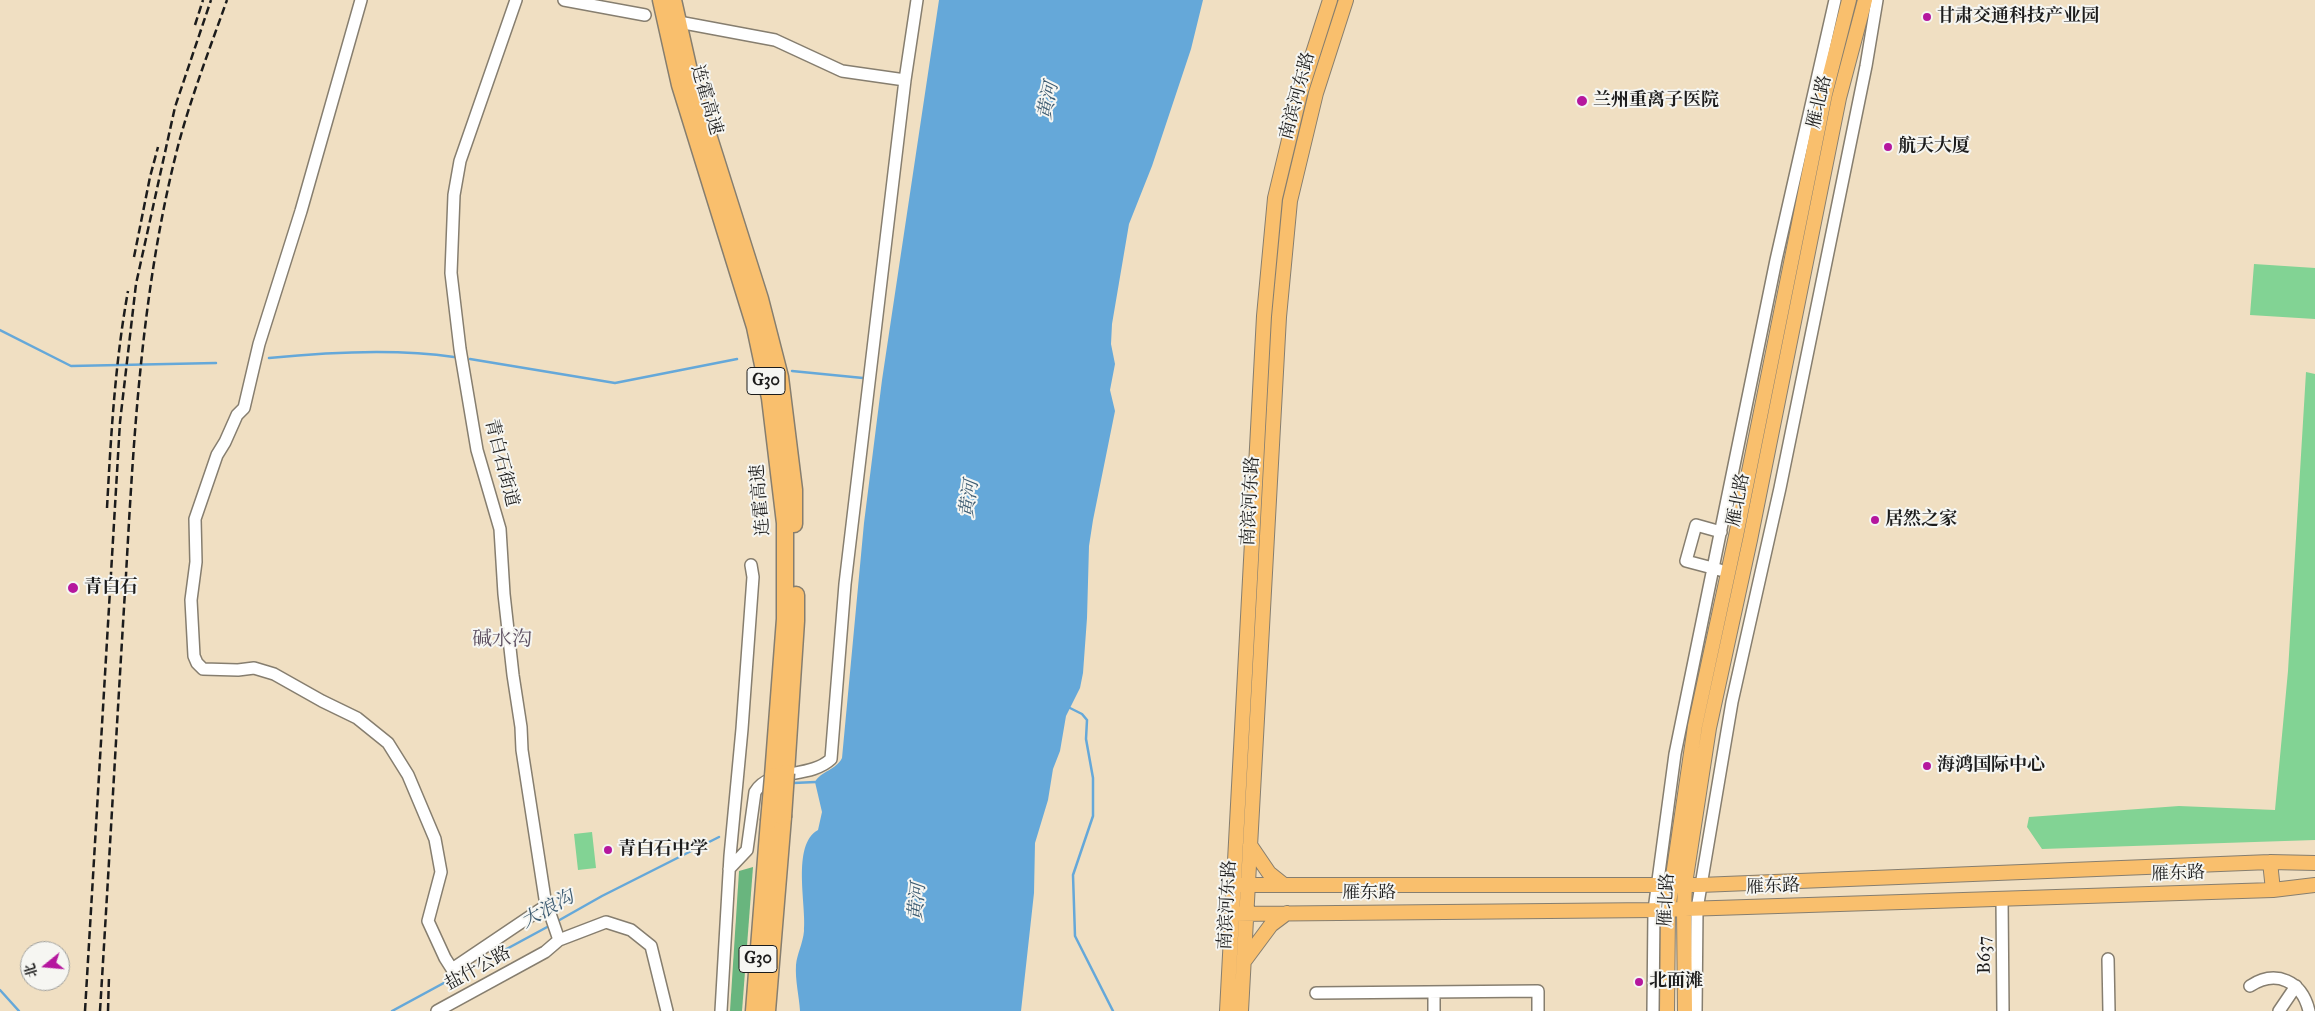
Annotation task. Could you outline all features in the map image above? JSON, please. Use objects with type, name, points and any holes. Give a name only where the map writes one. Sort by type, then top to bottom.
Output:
[{"type":"highway","name":"连霍高速","points":[[661,0],[680,85],[756,327],[770,398],[785,523],[785,619],[780,774]]},
{"type":"highway","name":"连霍高速","points":[[673,0],[692,84],[760,299],[780,377],[794,490],[796,612],[776,819],[754,1011]]},
{"type":"highway","name":"连霍高速","points":[[767,1011],[776,819]]},
{"type":"main road","name":"南滨河东路","points":[[1227,1011],[1264,316],[1275,198],[1300,94],[1330,0]]},
{"type":"main road","name":"南滨河东路","points":[[1241,1011],[1270,512],[1279,318],[1290,201],[1316,93],[1346,0]]},
{"type":"main road","name":"雁北路","points":[[1685,1011],[1690,909],[1679,884],[1695,726],[1825,94],[1849,0]]},
{"type":"main road","name":"雁北路","points":[[1667,1011],[1661,910],[1679,884],[1709,728],[1750,540],[1839,98],[1865,0]]},
{"type":"main road","points":[[1255,508],[1270,512]]},
{"type":"main road","points":[[1250,845],[1269,873],[1284,885]]},
{"type":"main road","points":[[2270,862],[2273,890]]},
{"type":"main road","name":"雁东路","points":[[1234,885],[1700,885],[2270,862],[2315,862]]},
{"type":"main road","name":"雁东路","points":[[1233,914],[1661,910],[2273,890],[2315,885]]},
{"type":"main road","points":[[1244,960],[1271,925],[1287,913]]},
{"type":"street","points":[[361,0],[301,211],[259,344],[244,408],[238,415],[226,442],[217,455],[195,519],[196,562],[191,590],[194,656],[203,669],[238,670],[254,668],[274,674],[357,718],[388,743],[408,775],[435,840],[441,872],[428,921],[452,969],[548,909]]},
{"type":"street","name":"青白石街道","points":[[516,0],[460,162],[454,195],[451,274],[460,349],[477,450],[500,529],[504,594],[513,675],[522,727],[522,750],[548,909],[558,936]]},
{"type":"street","points":[[564,0],[645,15]]},
{"type":"street","points":[[729,869],[746,850],[754,792],[758,785],[765,780],[804,772],[824,765],[831,759],[846,584],[905,80],[917,0]]},
{"type":"street","points":[[1653,1011],[1661,910],[1657,884],[1676,754],[1776,260],[1835,0]]},
{"type":"street","points":[[1696,1011],[1690,909],[1700,885],[1732,702],[1780,488],[1866,66],[1877,0]]},
{"type":"street","points":[[684,23],[775,40],[842,71],[905,80]]},
{"type":"street","points":[[1722,532],[1696,525],[1686,561],[1728,572]]},
{"type":"street","points":[[721,1011],[729,869],[753,577],[751,565]]},
{"type":"street","name":"B637","points":[[2002,899],[2003,1011]]},
{"type":"street","name":"盐什公路","points":[[437,1011],[545,952],[558,936],[606,922],[631,930],[651,946],[667,1011]]},
{"type":"street","points":[[2108,959],[2109,1011]]},
{"type":"street","points":[[2250,986],[2261,979],[2283,979],[2296,986],[2306,1000],[2309,1011]]},
{"type":"street","points":[[2279,1011],[2296,986]]},
{"type":"street","points":[[1316,993],[1538,991],[1538,1011]]},
{"type":"street","points":[[1434,992],[1434,1011]]},
{"type":"green space","points":[[2254,264],[2315,268],[2315,319],[2250,315]]},
{"type":"green space","points":[[2306,372],[2315,374],[2315,840],[2042,849],[2027,827],[2029,817],[2179,806],[2275,810],[2288,671]]},
{"type":"green space","points":[[592,832],[596,868],[578,870],[574,834]]},
{"type":"green space","points":[[753,867],[742,1011],[730,1011],[739,871]]},
{"type":"water","name":"黄河","points":[[939,0],[1203,0],[1191,49],[1152,166],[1129,224],[1112,324],[1111,344],[1115,364],[1110,390],[1115,411],[1089,546],[1083,673],[1080,688],[1066,716],[1060,751],[1053,769],[1048,800],[1035,843],[1034,893],[1021,1011],[800,1011],[796,971],[804,931],[802,862],[810,838],[818,830],[822,812],[815,782],[842,758],[864,523],[882,380]]},
{"type":"waterway","points":[[0,330],[71,366],[216,363]]},
{"type":"waterway","points":[[269,358],[361,352],[431,354],[454,357]]},
{"type":"waterway","points":[[470,359],[615,383],[737,359]]},
{"type":"waterway","points":[[792,371],[863,378]]},
{"type":"waterway","points":[[1070,708],[1082,714],[1087,720],[1086,739],[1093,778],[1093,816],[1073,875],[1075,936],[1113,1011]]},
{"type":"waterway","name":"大浪沟","points":[[793,783],[816,782]]},
{"type":"waterway","name":"大浪沟","points":[[556,922],[602,896],[719,837]]},
{"type":"waterway","name":"大浪沟","points":[[392,1011],[549,926]]},
{"type":"waterway","name":"大浪沟","points":[[0,990],[19,1011]]},
{"type":"railway","points":[[195,25],[203,0]]},
{"type":"railway","points":[[85,1011],[120,422],[136,284],[175,107],[211,0]]},
{"type":"railway","points":[[100,1011],[132,467],[148,305],[156,252],[178,146],[227,0]]},
{"type":"railway","points":[[134,257],[158,147]]},
{"type":"railway","points":[[107,508],[117,372],[128,291]]},
{"type":"railway","points":[[108,1011],[109,976]]},
{"type":"place","name":"甘肃交通科技产业园","points":[[1927,17]]},
{"type":"place","name":"兰州重离子医院","points":[[1582,101]]},
{"type":"place","name":"航天大厦","points":[[1888,147]]},
{"type":"place","name":"居然之家","points":[[1875,520]]},
{"type":"place","name":"青白石","points":[[73,588]]},
{"type":"place","name":"海鸿国际中心","points":[[1927,766]]},
{"type":"place","name":"青白石中学","points":[[608,850]]},
{"type":"place","name":"北面滩","points":[[1639,982]]},
{"type":"district","name":"碱水沟","points":[[502,640]]}]
